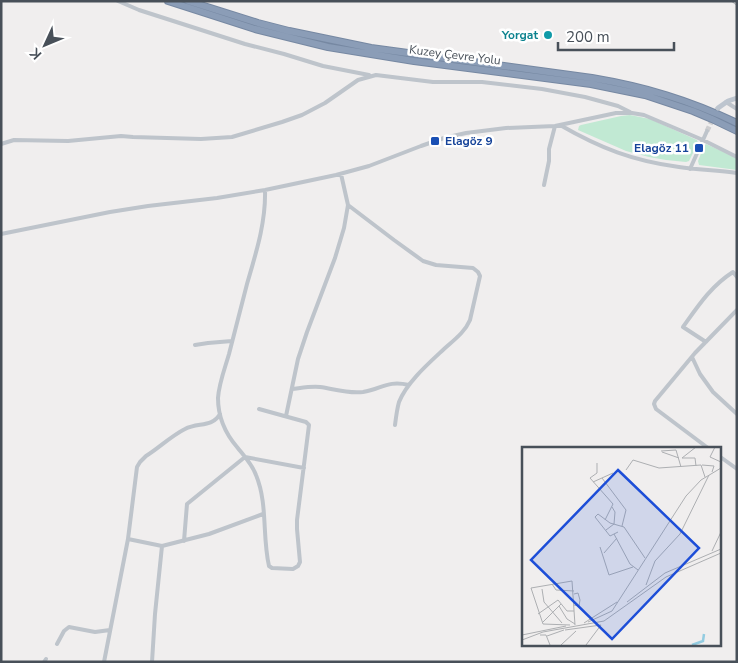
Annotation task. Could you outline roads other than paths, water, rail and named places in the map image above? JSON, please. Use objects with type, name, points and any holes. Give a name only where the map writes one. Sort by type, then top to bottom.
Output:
[{"type":"highway","name":"Kuzey Çevre Yolu","points":[[168,1],[255,29],[328,47],[414,62],[591,84],[645,95],[693,111],[737,131]]},
{"type":"highway","name":"Kuzey Çevre Yolu","points":[[188,1],[258,23],[355,45],[415,55],[573,75],[647,88],[704,108],[737,124]]},
{"type":"street","points":[[118,1],[139,10],[245,44],[323,66],[371,76]]},
{"type":"street","points":[[1,144],[14,140],[76,141],[121,136],[201,139],[232,137],[302,115],[325,103],[353,83],[376,75],[433,82],[482,82],[542,89],[585,97],[618,106],[632,113],[644,116],[703,140],[737,157]]},
{"type":"street","points":[[718,108],[726,102],[737,98]]},
{"type":"street","points":[[726,102],[737,109]]},
{"type":"street","points":[[1,234],[142,207],[265,190],[341,174],[455,135],[506,128],[557,125],[616,114],[632,113]]},
{"type":"street","points":[[557,125],[616,152],[653,163],[690,169],[737,173]]},
{"type":"street","points":[[544,185],[549,161],[549,149],[557,125]]},
{"type":"street","points":[[690,169],[707,131]]},
{"type":"street","points":[[286,416],[298,359],[344,228],[348,205],[341,174]]},
{"type":"street","points":[[259,409],[306,422],[309,425],[297,529],[300,562],[297,568],[274,568],[269,566],[258,480],[254,469],[227,434],[218,405],[232,341],[256,255],[265,202],[265,190]]},
{"type":"street","points":[[348,205],[423,261],[436,265],[473,268],[477,270],[480,276],[467,327],[428,363],[409,385],[400,402],[395,424]]},
{"type":"street","points":[[706,342],[683,327],[706,295],[733,272],[737,277]]},
{"type":"street","points":[[707,447],[656,409],[654,405],[655,401],[692,357],[737,310]]},
{"type":"street","points":[[195,345],[232,341]]},
{"type":"street","points":[[692,357],[700,374],[713,392],[737,414]]},
{"type":"street","points":[[292,389],[316,387],[358,392],[369,391],[392,383],[409,385]]},
{"type":"street","points":[[104,662],[128,539],[136,470],[146,456],[186,429],[198,425],[211,424],[220,414]]},
{"type":"street","points":[[184,541],[187,504],[245,457],[304,468]]},
{"type":"street","points":[[720,457],[737,470]]},
{"type":"street","points":[[128,539],[162,546],[209,534],[263,514]]},
{"type":"street","points":[[152,662],[162,546]]},
{"type":"street","points":[[57,644],[64,630],[69,627],[95,632],[110,630]]},
{"type":"tunnel","points":[[707,131],[718,108]]},
{"type":"railway","points":[[733,1],[737,4]]},
{"type":"place","name":"Yorgat","points":[[548,35]]},
{"type":"place","name":"Elagöz 9","points":[[435,141]]},
{"type":"place","name":"Elagöz 11","points":[[699,148]]}]
